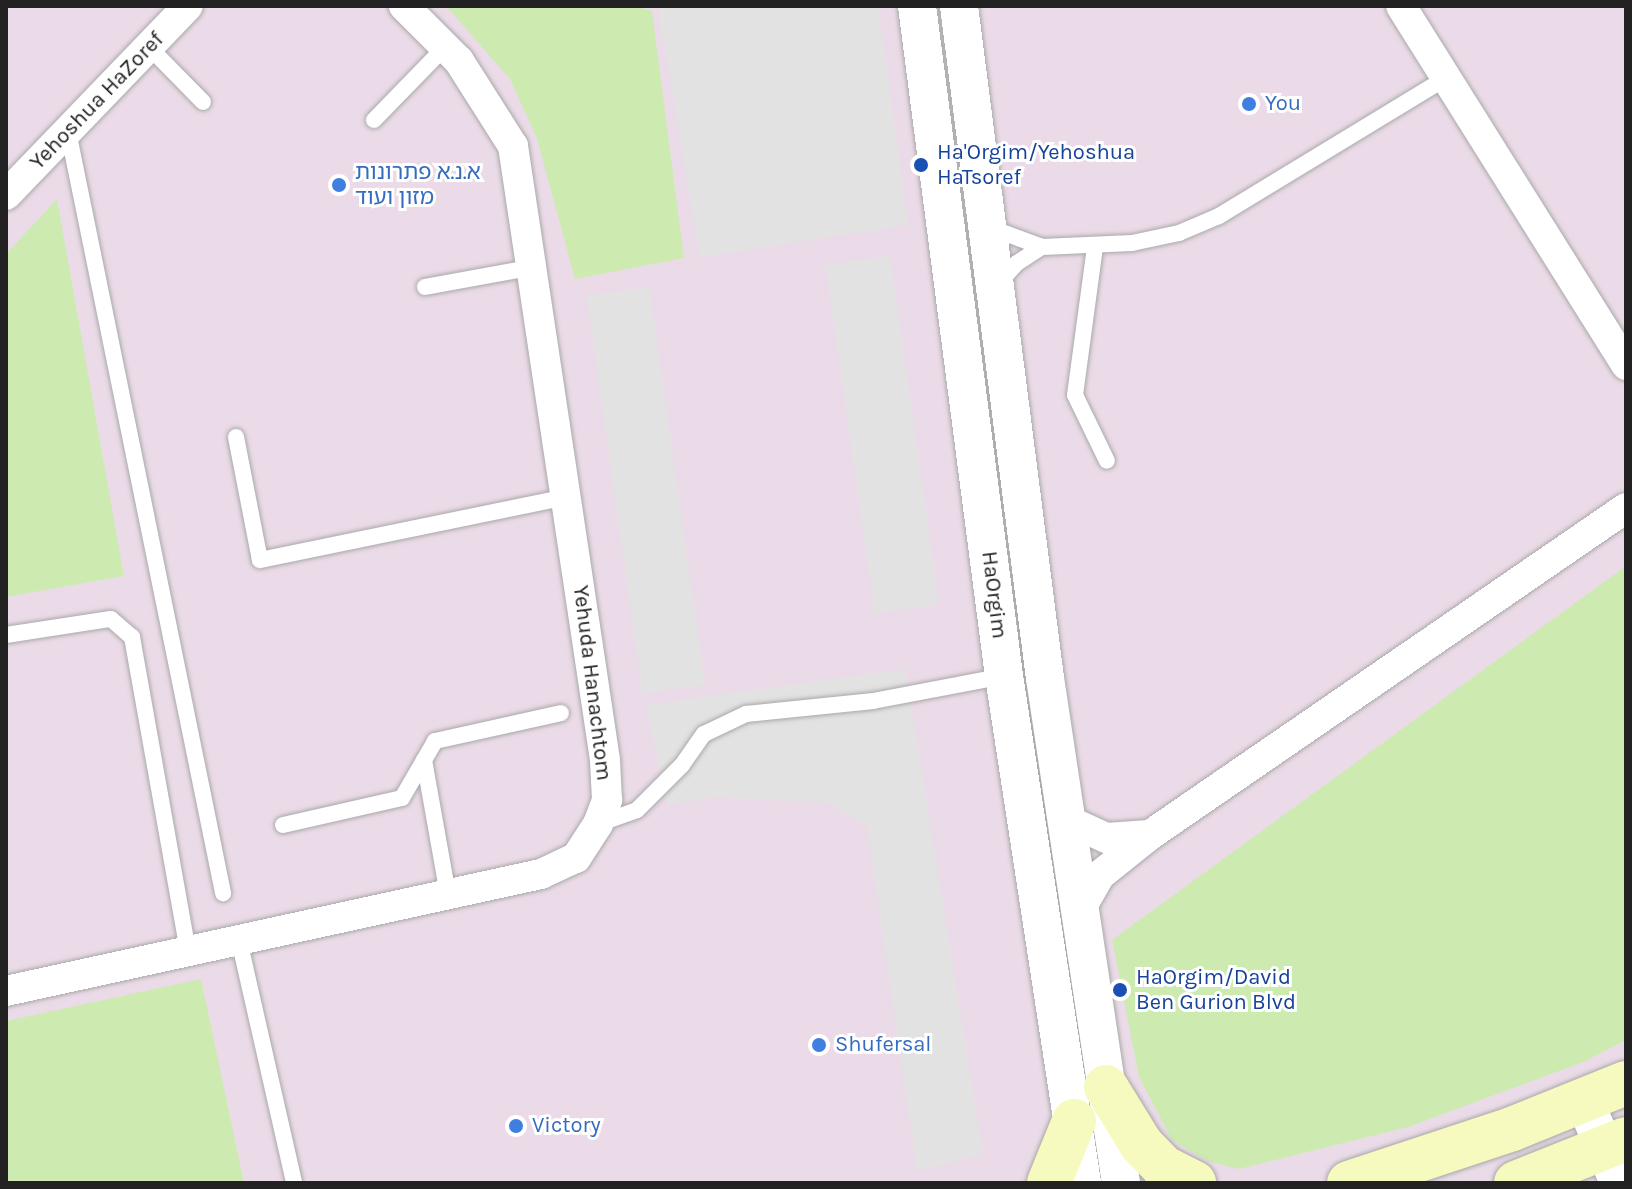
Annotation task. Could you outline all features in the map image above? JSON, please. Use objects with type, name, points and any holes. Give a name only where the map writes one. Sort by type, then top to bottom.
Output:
[{"type":"main road","points":[[1349,1183],[1626,1083]]},
{"type":"main road","points":[[1106,1087],[1141,1144],[1163,1167],[1194,1183]]},
{"type":"main road","points":[[1049,1183],[1074,1121]]},
{"type":"main road","points":[[1516,1183],[1617,1156]]},
{"type":"street","name":"Yehoshua HaZoref","points":[[6,195],[188,6]]},
{"type":"street","name":"Yehuda Hanachtom","points":[[6,991],[541,874],[576,858],[598,824],[607,800],[605,760],[534,267],[513,146],[492,105],[445,47],[404,6]]},
{"type":"street","name":"HaOrgim","points":[[917,6],[1004,676],[1082,1183]]},
{"type":"street","name":"HaOrgim","points":[[959,6],[1065,819],[1121,1183]]},
{"type":"street","points":[[1401,6],[1626,365]]},
{"type":"street","points":[[1080,910],[1100,875],[1150,835],[1626,508]]},
{"type":"street","points":[[1065,819],[1106,838],[1150,835]]},
{"type":"street","points":[[1584,1100],[1617,1156]]},
{"type":"lane","points":[[149,47],[203,102]]},
{"type":"lane","points":[[374,120],[445,47]]},
{"type":"lane","points":[[989,227],[1042,247],[1095,247],[1179,233],[1219,216],[1446,78]]},
{"type":"lane","points":[[68,131],[223,893]]},
{"type":"lane","points":[[996,287],[1017,263],[1042,247]]},
{"type":"lane","points":[[1095,247],[1075,395],[1107,461]]},
{"type":"lane","points":[[425,287],[534,267]]},
{"type":"lane","points":[[236,437],[260,560],[567,497]]},
{"type":"lane","points":[[6,635],[111,619],[132,637],[188,951]]},
{"type":"lane","points":[[598,824],[637,810],[664,786],[704,734],[746,714],[873,701],[1004,676]]},
{"type":"lane","points":[[283,825],[402,798],[435,741],[561,713]]},
{"type":"lane","points":[[424,760],[448,895]]},
{"type":"lane","points":[[239,940],[294,1183]]},
{"type":"shaded area","points":[[6,6],[1626,6],[1626,1183],[6,1183]]},
{"type":"shaded area","points":[[658,6],[878,6],[908,225],[700,257]]},
{"type":"shaded area","points":[[890,256],[939,605],[875,614],[826,265]]},
{"type":"shaded area","points":[[649,287],[705,685],[643,694],[587,296]]},
{"type":"shaded area","points":[[905,669],[983,1154],[917,1171],[867,826],[829,803],[718,797],[667,805],[646,705]]},
{"type":"green space","points":[[446,6],[634,6],[652,11],[684,258],[575,279],[537,139],[510,79]]},
{"type":"green space","points":[[57,199],[124,576],[6,597],[6,254]]},
{"type":"green space","points":[[1626,566],[1626,1040],[1583,1062],[1408,1127],[1239,1169],[1208,1161],[1172,1140],[1139,1077],[1112,940]]},
{"type":"green space","points":[[201,979],[244,1183],[6,1183],[6,1021]]},
{"type":"place","name":"You","points":[[1249,104]]},
{"type":"place","name":"Ha'Orgim/Yehoshua HaTsoref","points":[[921,165]]},
{"type":"place","name":"א.נ.א פתרונות מזון ועוד","points":[[339,185]]},
{"type":"place","name":"HaOrgim/David Ben Gurion Blvd","points":[[1120,990]]},
{"type":"place","name":"Shufersal","points":[[819,1045]]},
{"type":"place","name":"Victory","points":[[516,1126]]}]
